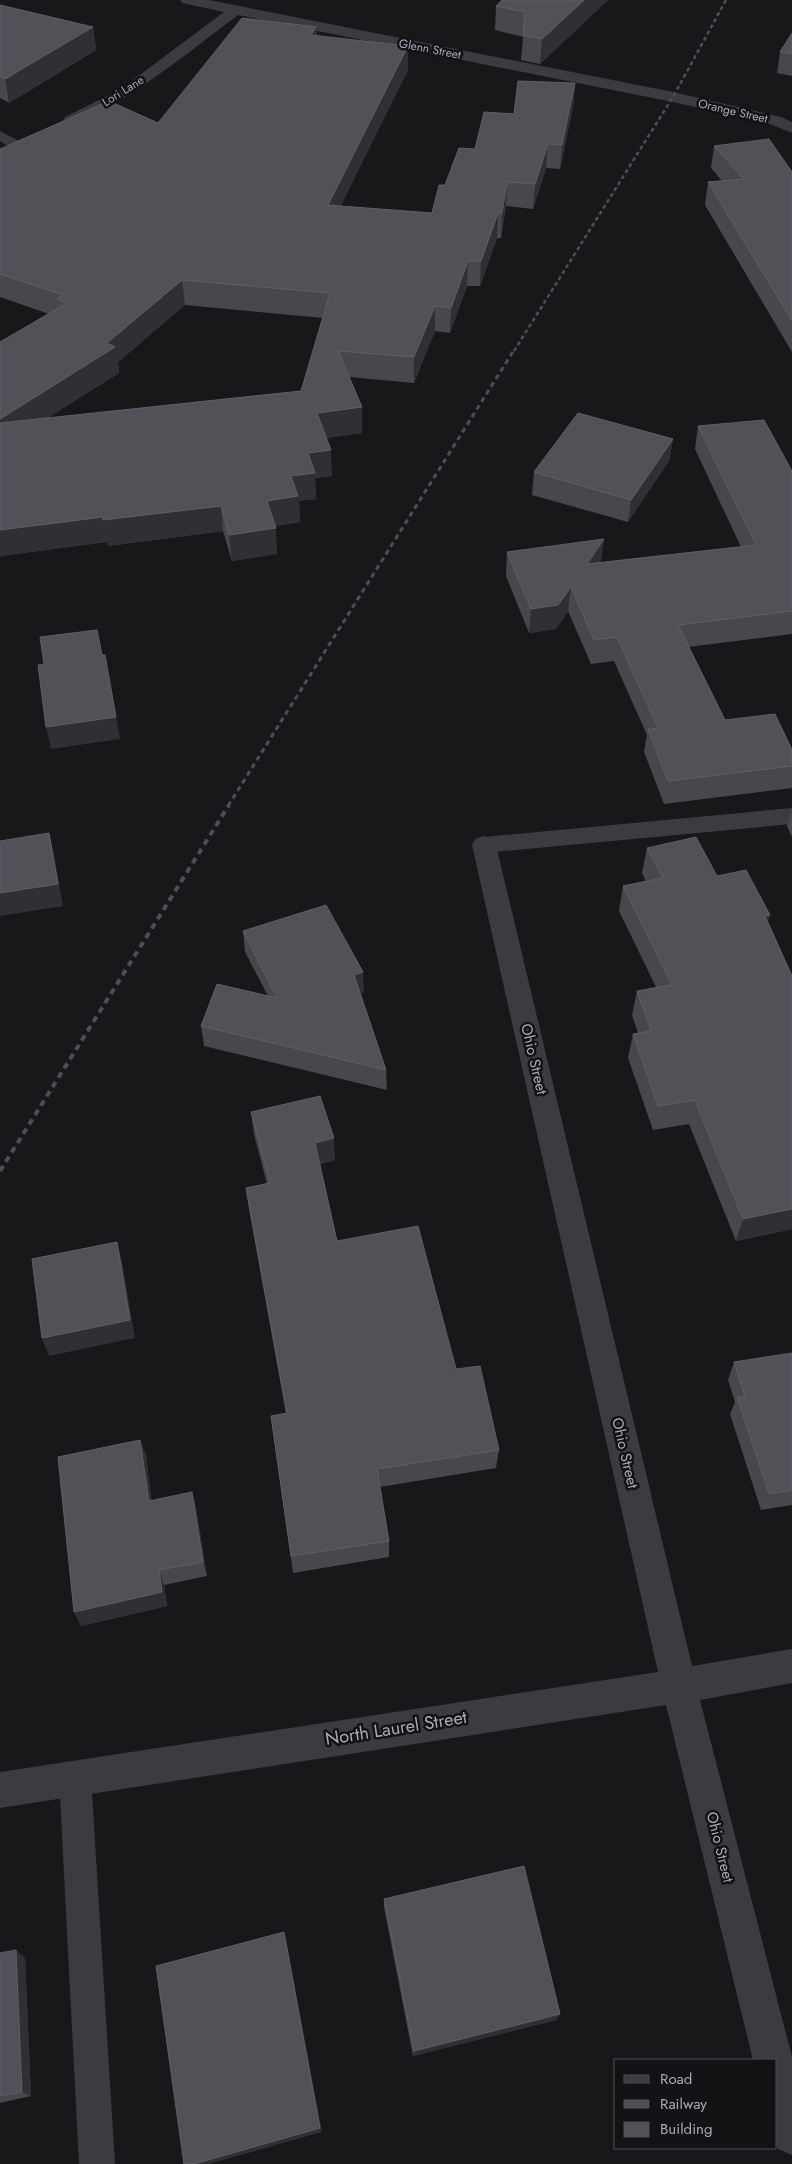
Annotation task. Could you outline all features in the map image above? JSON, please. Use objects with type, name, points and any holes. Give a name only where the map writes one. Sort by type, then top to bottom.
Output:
[{"type":"street","name":"Glenn Street","points":[[187,0],[673,97]]},
{"type":"street","name":"Lori Lane","points":[[53,129],[126,92],[235,10]]},
{"type":"street","name":"Orange Street","points":[[673,97],[775,120],[792,128]]},
{"type":"street","points":[[775,120],[785,111],[792,110]]},
{"type":"street","points":[[0,154],[36,137]]},
{"type":"street","name":"Ohio Street","points":[[484,845],[679,1686],[773,2059]]},
{"type":"street","name":"North Laurel Street","points":[[0,1790],[679,1686],[792,1666]]},
{"type":"street","points":[[777,2074],[792,2135]]},
{"type":"lane","points":[[0,136],[18,146]]},
{"type":"lane","points":[[484,845],[792,816]]},
{"type":"lane","points":[[75,1777],[98,2164]]},
{"type":"building","points":[[502,0],[584,0],[542,39],[523,35],[525,12],[496,6]]},
{"type":"building","points":[[0,5],[93,27],[5,79],[0,76]]},
{"type":"building","points":[[242,18],[316,27],[311,35],[408,46],[328,205],[432,213],[439,185],[445,185],[459,148],[475,149],[484,112],[514,114],[518,81],[575,83],[562,145],[548,144],[535,184],[507,182],[502,213],[498,213],[481,261],[468,261],[451,308],[435,306],[414,357],[338,351],[362,407],[317,413],[331,450],[308,453],[315,473],[291,476],[298,496],[267,501],[276,528],[229,535],[221,506],[103,520],[103,517],[0,530],[0,423],[301,391],[330,293],[182,280],[107,343],[115,347],[0,419],[0,342],[67,303],[57,299],[63,295],[0,274],[0,149],[109,101],[158,123]]},
{"type":"building","points":[[792,33],[792,54],[780,52]]},
{"type":"building","points":[[769,139],[792,172],[792,321],[708,182],[744,179],[714,146]]},
{"type":"building","points":[[578,413],[673,439],[631,500],[534,472]]},
{"type":"building","points":[[764,420],[792,471],[792,611],[678,625],[725,720],[775,714],[792,750],[792,766],[668,781],[648,729],[658,728],[617,637],[594,640],[571,587],[558,605],[531,609],[507,552],[604,539],[587,564],[756,545],[698,426]]},
{"type":"building","points":[[97,630],[102,655],[105,655],[116,717],[46,727],[38,665],[44,664],[40,637]]},
{"type":"building","points":[[49,833],[58,884],[0,893],[0,841]]},
{"type":"building","points":[[696,837],[717,876],[746,870],[770,915],[765,916],[792,976],[792,1209],[743,1219],[695,1100],[658,1106],[633,1034],[651,1031],[637,991],[672,985],[623,886],[663,878],[647,848]]},
{"type":"building","points":[[326,905],[363,972],[354,975],[386,1070],[201,1026],[217,984],[277,998],[243,931]]},
{"type":"building","points":[[320,1096],[334,1138],[315,1143],[337,1241],[418,1226],[456,1369],[480,1366],[499,1450],[377,1469],[389,1541],[291,1556],[271,1416],[287,1413],[246,1188],[270,1183],[251,1112]]},
{"type":"building","points":[[117,1242],[130,1320],[42,1338],[32,1259]]},
{"type":"building","points":[[792,1353],[792,1490],[769,1494],[737,1397],[745,1396],[734,1362]]},
{"type":"building","points":[[140,1440],[149,1501],[192,1492],[203,1562],[159,1570],[162,1592],[74,1612],[58,1457]]},
{"type":"building","points":[[524,1866],[560,2014],[414,2051],[384,1899]]},
{"type":"building","points":[[284,1932],[320,2128],[194,2164],[184,2164],[156,1966]]},
{"type":"building","points":[[16,1950],[22,2092],[0,2096],[0,1953]]},
{"type":"railway","points":[[514,351],[673,97],[726,0]]},
{"type":"railway","points":[[228,806],[514,350]]},
{"type":"railway","points":[[0,1171],[229,805]]}]
